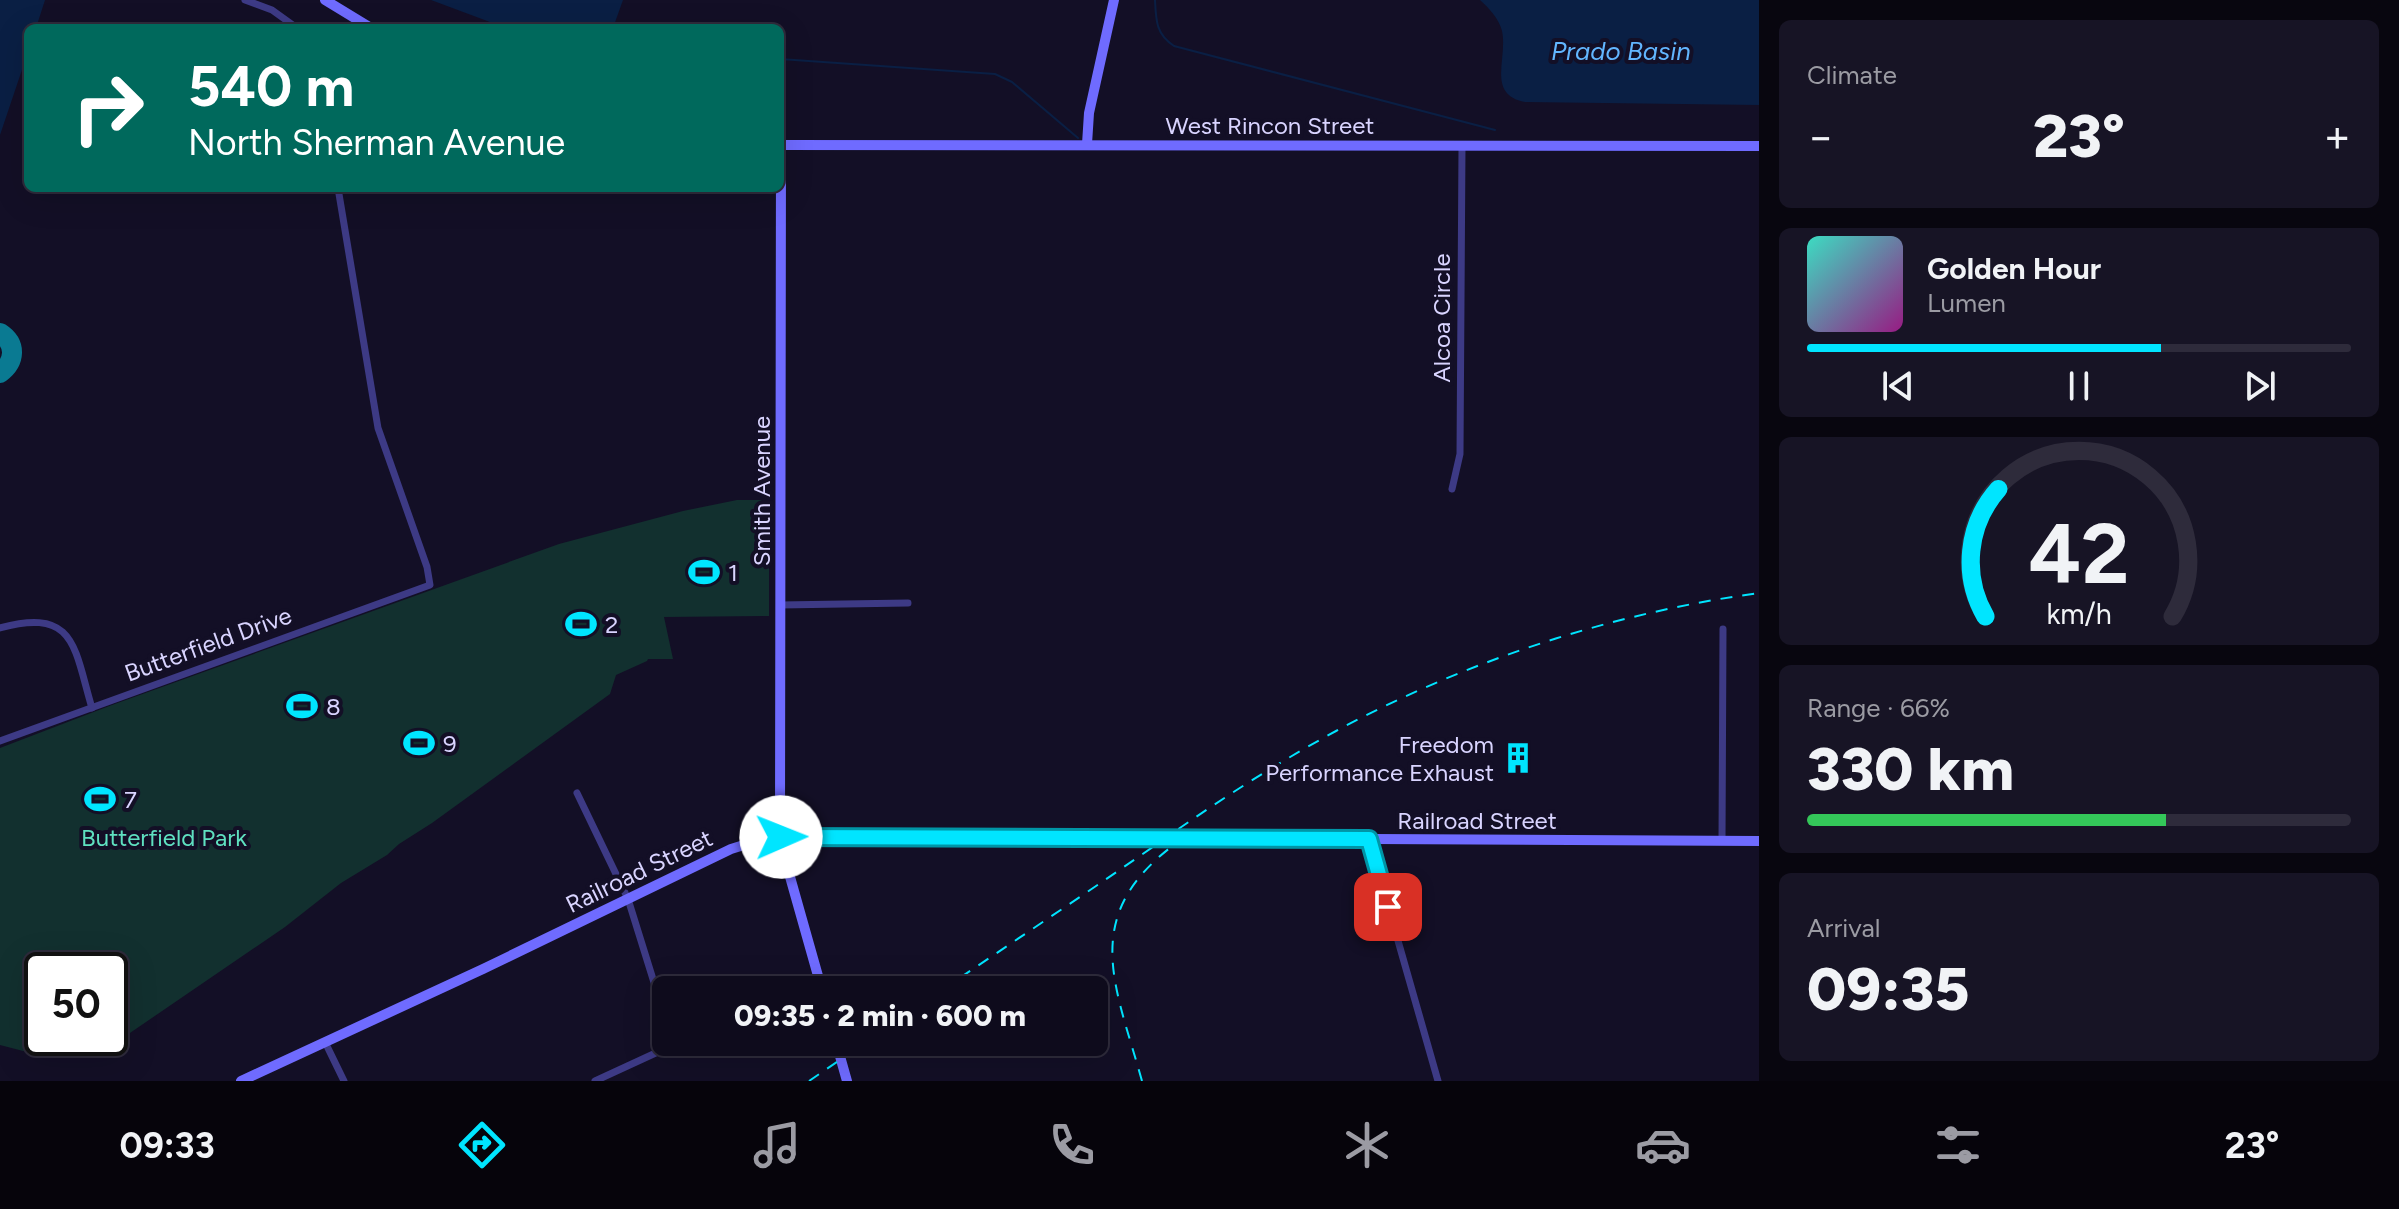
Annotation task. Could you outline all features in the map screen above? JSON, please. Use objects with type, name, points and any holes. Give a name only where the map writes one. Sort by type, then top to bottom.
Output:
[{"type":"main road","points":[[325,0],[364,24]]},
{"type":"main road","points":[[1087,144],[1089,113],[1114,0]]},
{"type":"main road","name":"West Rincon Street","points":[[784,145],[1759,146]]},
{"type":"main road","name":"Smith Avenue","points":[[780,192],[781,837],[818,976]]},
{"type":"main road","name":"Railroad Street","points":[[241,1081],[753,841],[781,837],[1759,841]]},
{"type":"main road","points":[[840,1056],[847,1081]]},
{"type":"street","points":[[245,0],[272,10],[291,24]]},
{"type":"street","name":"Alcoa Circle","points":[[1452,489],[1460,454],[1462,146]]},
{"type":"street","name":"Butterfield Drive","points":[[0,741],[430,585],[427,567],[378,428],[339,192]]},
{"type":"street","points":[[780,605],[908,603]]},
{"type":"street","points":[[0,628],[36,622],[56,626],[65,632],[76,654],[92,708]]},
{"type":"street","points":[[1722,841],[1723,629]]},
{"type":"street","points":[[577,793],[628,899],[652,976]]},
{"type":"street","points":[[1369,839],[1438,1081]]},
{"type":"street","points":[[325,1042],[344,1081]]},
{"type":"street","points":[[595,1081],[652,1054]]},
{"type":"green space","name":"Butterfield Park","points":[[737,500],[761,500],[769,509],[769,616],[664,617],[673,659],[648,659],[616,675],[610,694],[387,855],[341,883],[285,927],[128,1034],[128,952],[24,952],[24,1051],[0,1045],[0,748],[559,544],[683,511]]},
{"type":"water","points":[[0,0],[45,0],[37,24],[24,24],[24,64],[0,135]]},
{"type":"water","points":[[431,0],[623,0],[614,24],[495,24]]},
{"type":"water","name":"Prado Basin","points":[[1480,0],[1759,0],[1759,105],[1525,102],[1513,98],[1502,83],[1501,27]]},
{"type":"waterway","points":[[1155,0],[1158,26],[1174,46],[1495,130]]},
{"type":"waterway","points":[[784,59],[995,74],[1012,82],[1078,138]]},
{"type":"taxiway","points":[[0,333],[9,342],[12,353],[9,364],[0,373]]},
{"type":"railway","points":[[963,976],[1250,782],[1314,743],[1385,706],[1541,643],[1649,613],[1759,593]]},
{"type":"railway","points":[[1142,1081],[1115,982],[1112,953],[1115,925],[1126,898],[1145,871],[1175,844]]},
{"type":"railway","points":[[809,1081],[846,1056]]},
{"type":"place","name":"1","points":[[704,572]]},
{"type":"place","name":"2","points":[[581,624]]},
{"type":"place","name":"8","points":[[302,706]]},
{"type":"place","name":"9","points":[[419,743]]},
{"type":"place","name":"Freedom Performance Exhaust","points":[[1518,758]]},
{"type":"place","name":"7","points":[[100,799]]},
{"type":"route","points":[[781,837],[1369,839],[1388,907]]}]
